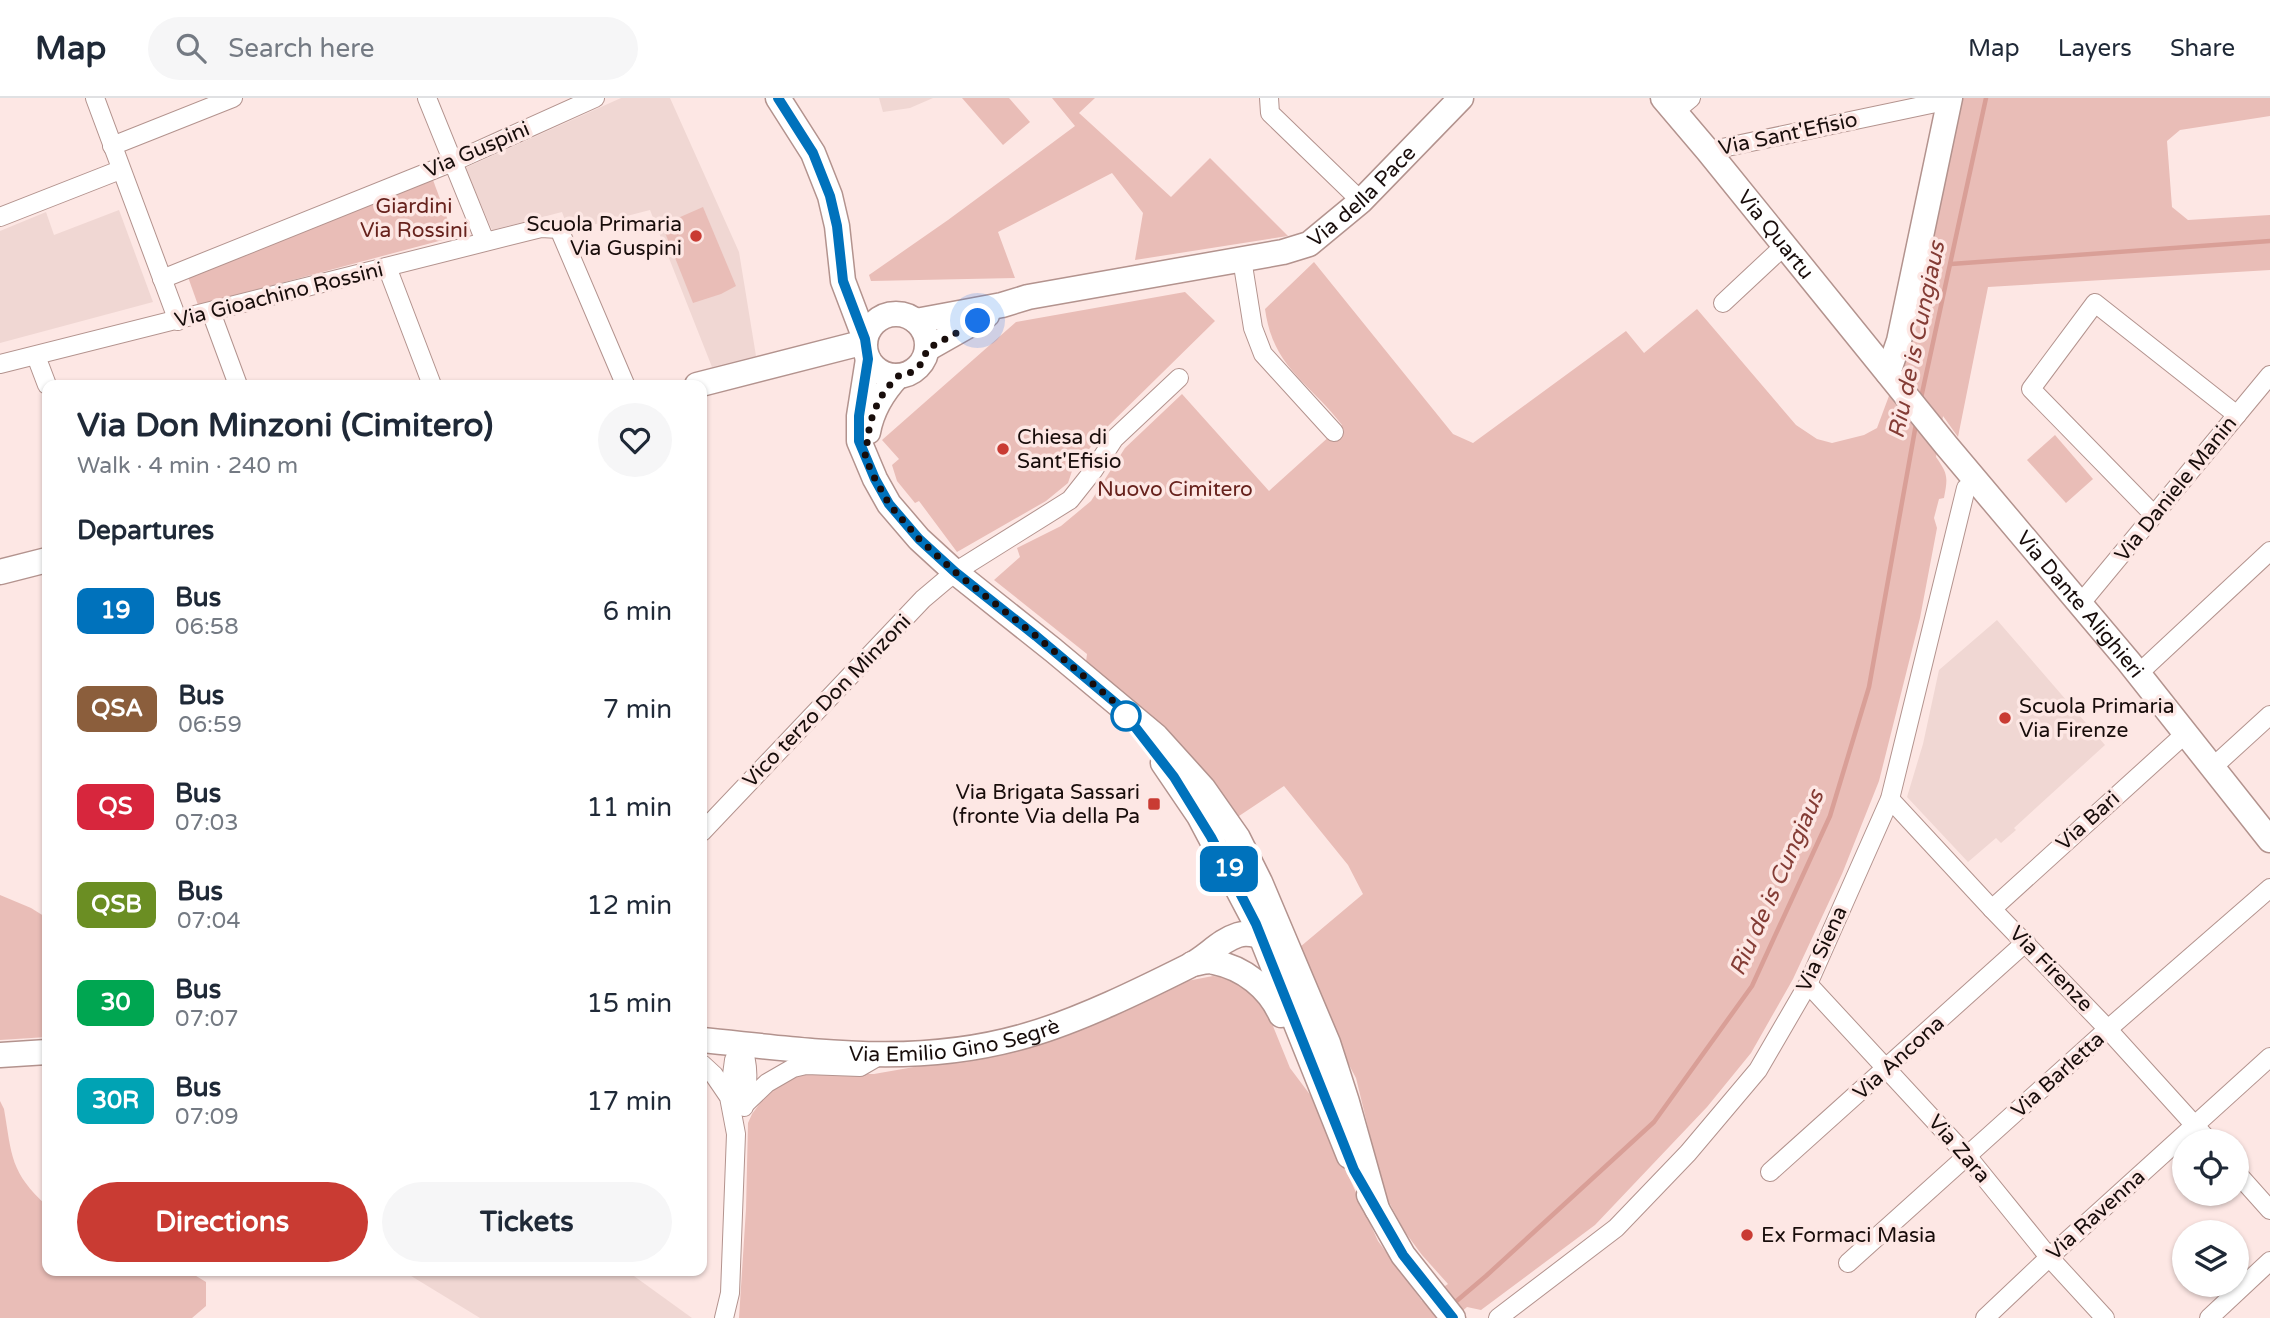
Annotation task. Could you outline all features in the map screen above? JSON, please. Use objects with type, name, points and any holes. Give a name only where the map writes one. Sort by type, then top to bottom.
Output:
[{"type":"street","points":[[95,98],[178,321]]},
{"type":"street","points":[[112,146],[233,98]]},
{"type":"street","points":[[428,98],[485,241]]},
{"type":"street","name":"Via Guspini","points":[[162,279],[453,162],[596,98]]},
{"type":"street","points":[[778,98],[813,153],[830,196],[837,226],[843,281],[866,347],[878,371],[898,376],[918,368],[927,349],[926,338],[916,321],[897,313],[887,315],[870,326],[866,347],[859,416],[859,441],[889,504],[919,539],[955,572],[1156,736],[1181,773],[1228,824],[1260,882],[1314,1039]]},
{"type":"street","points":[[1269,98],[1270,113],[1361,201]]},
{"type":"street","name":"Via della Pace","points":[[916,321],[1002,305],[1028,297],[1242,260],[1309,244],[1361,201],[1461,98]]},
{"type":"street","points":[[1893,379],[1950,99]]},
{"type":"street","name":"Via Sant'Efisio","points":[[1708,151],[1950,99]]},
{"type":"street","name":"Via Quartu","points":[[1676,103],[1708,151],[1893,379]]},
{"type":"street","points":[[0,217],[120,170]]},
{"type":"street","name":"Via Gioachino Rossini","points":[[0,365],[541,228],[559,229],[623,380]]},
{"type":"street","points":[[1723,303],[1784,246]]},
{"type":"street","points":[[1242,260],[1253,328],[1263,354],[1334,432]]},
{"type":"street","points":[[387,267],[430,380]]},
{"type":"street","points":[[843,281],[861,298],[887,315]]},
{"type":"street","points":[[2154,515],[2031,389],[2095,303],[2236,415]]},
{"type":"street","name":"Via della Pace","points":[[927,349],[1002,305]]},
{"type":"street","points":[[211,312],[236,380]]},
{"type":"street","points":[[707,383],[866,347]]},
{"type":"street","points":[[36,356],[45,380]]},
{"type":"street","name":"Via Daniele Manin","points":[[2081,603],[2270,375]]},
{"type":"street","points":[[865,457],[870,423],[878,402],[898,376]]},
{"type":"street","points":[[955,572],[1070,500],[1114,439],[1179,378]]},
{"type":"street","name":"Via Dante Alighieri","points":[[1893,379],[2139,673],[2270,840]]},
{"type":"street","name":"Via Siena","points":[[1498,1318],[1616,1228],[1688,1153],[1758,1070],[1808,984],[1890,799],[1966,488],[1977,481]]},
{"type":"street","points":[[2139,673],[2270,551]]},
{"type":"street","points":[[0,572],[42,561]]},
{"type":"street","name":"Vico terzo Don Minzoni","points":[[707,827],[923,599],[955,572]]},
{"type":"street","points":[[2213,767],[2270,715]]},
{"type":"street","name":"Via Bari","points":[[1992,909],[2185,734]]},
{"type":"street","points":[[1181,773],[1199,816],[1348,1102],[1377,1209],[1403,1255],[1453,1318]]},
{"type":"street","name":"Via Firenze","points":[[1890,799],[2108,1029],[2198,1129]]},
{"type":"street","points":[[1228,824],[1226,839],[1249,883],[1268,929],[1261,936]]},
{"type":"street","points":[[1234,879],[1232,910],[1207,957],[1254,980],[1266,990],[1276,1003],[1289,1036],[1314,1039]]},
{"type":"street","name":"Via Barletta","points":[[1849,1263],[2108,1029],[2270,888]]},
{"type":"street","name":"Via Emilio Gino Segrè","points":[[707,1041],[811,1052],[879,1056],[932,1054],[1029,1035],[1077,1017],[1207,957],[1255,942],[1261,936]]},
{"type":"street","name":"Via Ancona","points":[[1770,1172],[1888,1069],[2026,942]]},
{"type":"street","name":"Via Zara","points":[[1808,984],[1968,1157],[2049,1257],[2105,1318]]},
{"type":"street","points":[[724,1318],[730,1293],[732,1265],[737,1100],[734,1060],[741,1044]]},
{"type":"street","points":[[0,1055],[42,1052]]},
{"type":"street","points":[[737,1100],[793,1068],[806,1065],[860,1067],[879,1056]]},
{"type":"street","name":"Via Ravenna","points":[[1985,1318],[2270,1057]]},
{"type":"street","points":[[707,1069],[737,1100]]},
{"type":"street","points":[[2249,1187],[2270,1210]]},
{"type":"street","points":[[2209,1318],[2270,1261]]},
{"type":"shaded area","name":"Scuola Primaria Via Guspini","points":[[621,98],[670,98],[739,252],[756,356],[712,367],[650,210],[569,231],[562,212],[492,230],[465,168]]},
{"type":"shaded area","points":[[879,98],[933,98],[910,108],[883,112]]},
{"type":"shaded area","points":[[119,210],[153,302],[0,343],[0,231],[46,212],[54,235]]},
{"type":"shaded area","name":"Scuola Primaria Via Firenze","points":[[1997,620],[2105,745],[2001,843],[1996,838],[1968,862],[1907,797],[1923,744],[1939,670]]},
{"type":"shaded area","points":[[411,1276],[634,1276],[692,1318],[480,1318]]},
{"type":"green space","points":[[962,98],[1009,98],[1030,122],[1003,145]]},
{"type":"green space","points":[[1052,98],[1095,98],[1079,113],[1171,197],[1210,158],[1288,236],[1135,260],[1143,213],[1112,173],[998,232],[1015,278],[871,281],[869,275],[1075,126]]},
{"type":"green space","name":"Nuovo Cimitero","points":[[1956,98],[2270,98],[2270,116],[2180,130],[2167,141],[2172,207],[2188,220],[2270,215],[2270,270],[1988,287],[1958,437],[1943,416],[1936,457],[1945,472],[1946,485],[1944,498],[1939,499],[1934,518],[1937,528],[1920,618],[1879,781],[1842,874],[1793,979],[1751,1053],[1707,1107],[1595,1225],[1481,1310],[1467,1307],[1454,1318],[739,1318],[748,1123],[769,1091],[808,1074],[874,1074],[994,1053],[1184,979],[1187,981],[1213,976],[1242,984],[1266,1009],[1290,1068],[1314,1100],[1378,1241],[1422,1301],[1448,1284],[1405,1232],[1384,1193],[1356,1078],[1341,1050],[1300,947],[1363,894],[1348,865],[1284,786],[1236,818],[1204,773],[1142,707],[1139,710],[1086,662],[1087,654],[994,580],[1020,557],[1017,548],[1061,526],[1091,501],[1125,448],[1182,394],[1269,491],[1342,425],[1284,360],[1269,329],[1265,309],[1314,262],[1453,434],[1473,443],[1626,331],[1644,353],[1697,309],[1796,425],[1817,439],[1832,443],[1864,435],[1877,428],[1902,361]]},
{"type":"green space","name":"Giardini Via Rossini","points":[[433,180],[454,237],[198,305],[188,277]]},
{"type":"green space","points":[[703,207],[736,286],[693,303],[662,225]]},
{"type":"green space","points":[[1185,292],[1215,321],[1104,430],[1072,471],[1068,483],[1046,501],[957,552],[919,501],[915,503],[897,481],[892,465],[899,459],[882,440],[1016,322]]},
{"type":"green space","points":[[2055,435],[2093,479],[2066,503],[2027,460]]},
{"type":"green space","points":[[0,895],[42,915],[42,1037],[0,1040]]},
{"type":"green space","points":[[0,1101],[4,1109],[11,1151],[19,1173],[42,1201],[42,1276],[196,1276],[206,1282],[206,1306],[192,1318],[0,1318]]},
{"type":"waterway","name":"Riu de is Cungiaus","points":[[1921,398],[1986,98]]},
{"type":"waterway","points":[[1951,264],[2270,241]]},
{"type":"waterway","name":"Riu de is Cungiaus","points":[[1453,1304],[1654,1122],[1752,986],[1830,816],[1869,687],[1916,424]]},
{"type":"bus line","name":"19","points":[[778,98],[813,153],[830,196],[837,226],[843,281],[865,339],[868,359],[859,416],[859,441],[875,479],[889,504],[919,539],[955,572],[1118,705],[1174,777],[1211,837],[1256,924],[1354,1170],[1403,1255],[1453,1318]]},
{"type":"place","name":"Scuola Primaria Via Guspini","points":[[696,236]]},
{"type":"place","name":"Chiesa di Sant'Efisio","points":[[1003,449]]},
{"type":"place","name":"Scuola Primaria Via Firenze","points":[[2005,718]]},
{"type":"place","name":"Via Brigata Sassari (fronte Via della Pa","points":[[1154,804]]},
{"type":"place","name":"Ex Formaci Masia","points":[[1747,1235]]},
{"type":"route","points":[[978,321],[927,349],[918,368],[898,376],[886,389],[870,423],[865,457],[889,504],[919,539],[955,572],[1118,705],[1132,723],[1126,716]]}]
